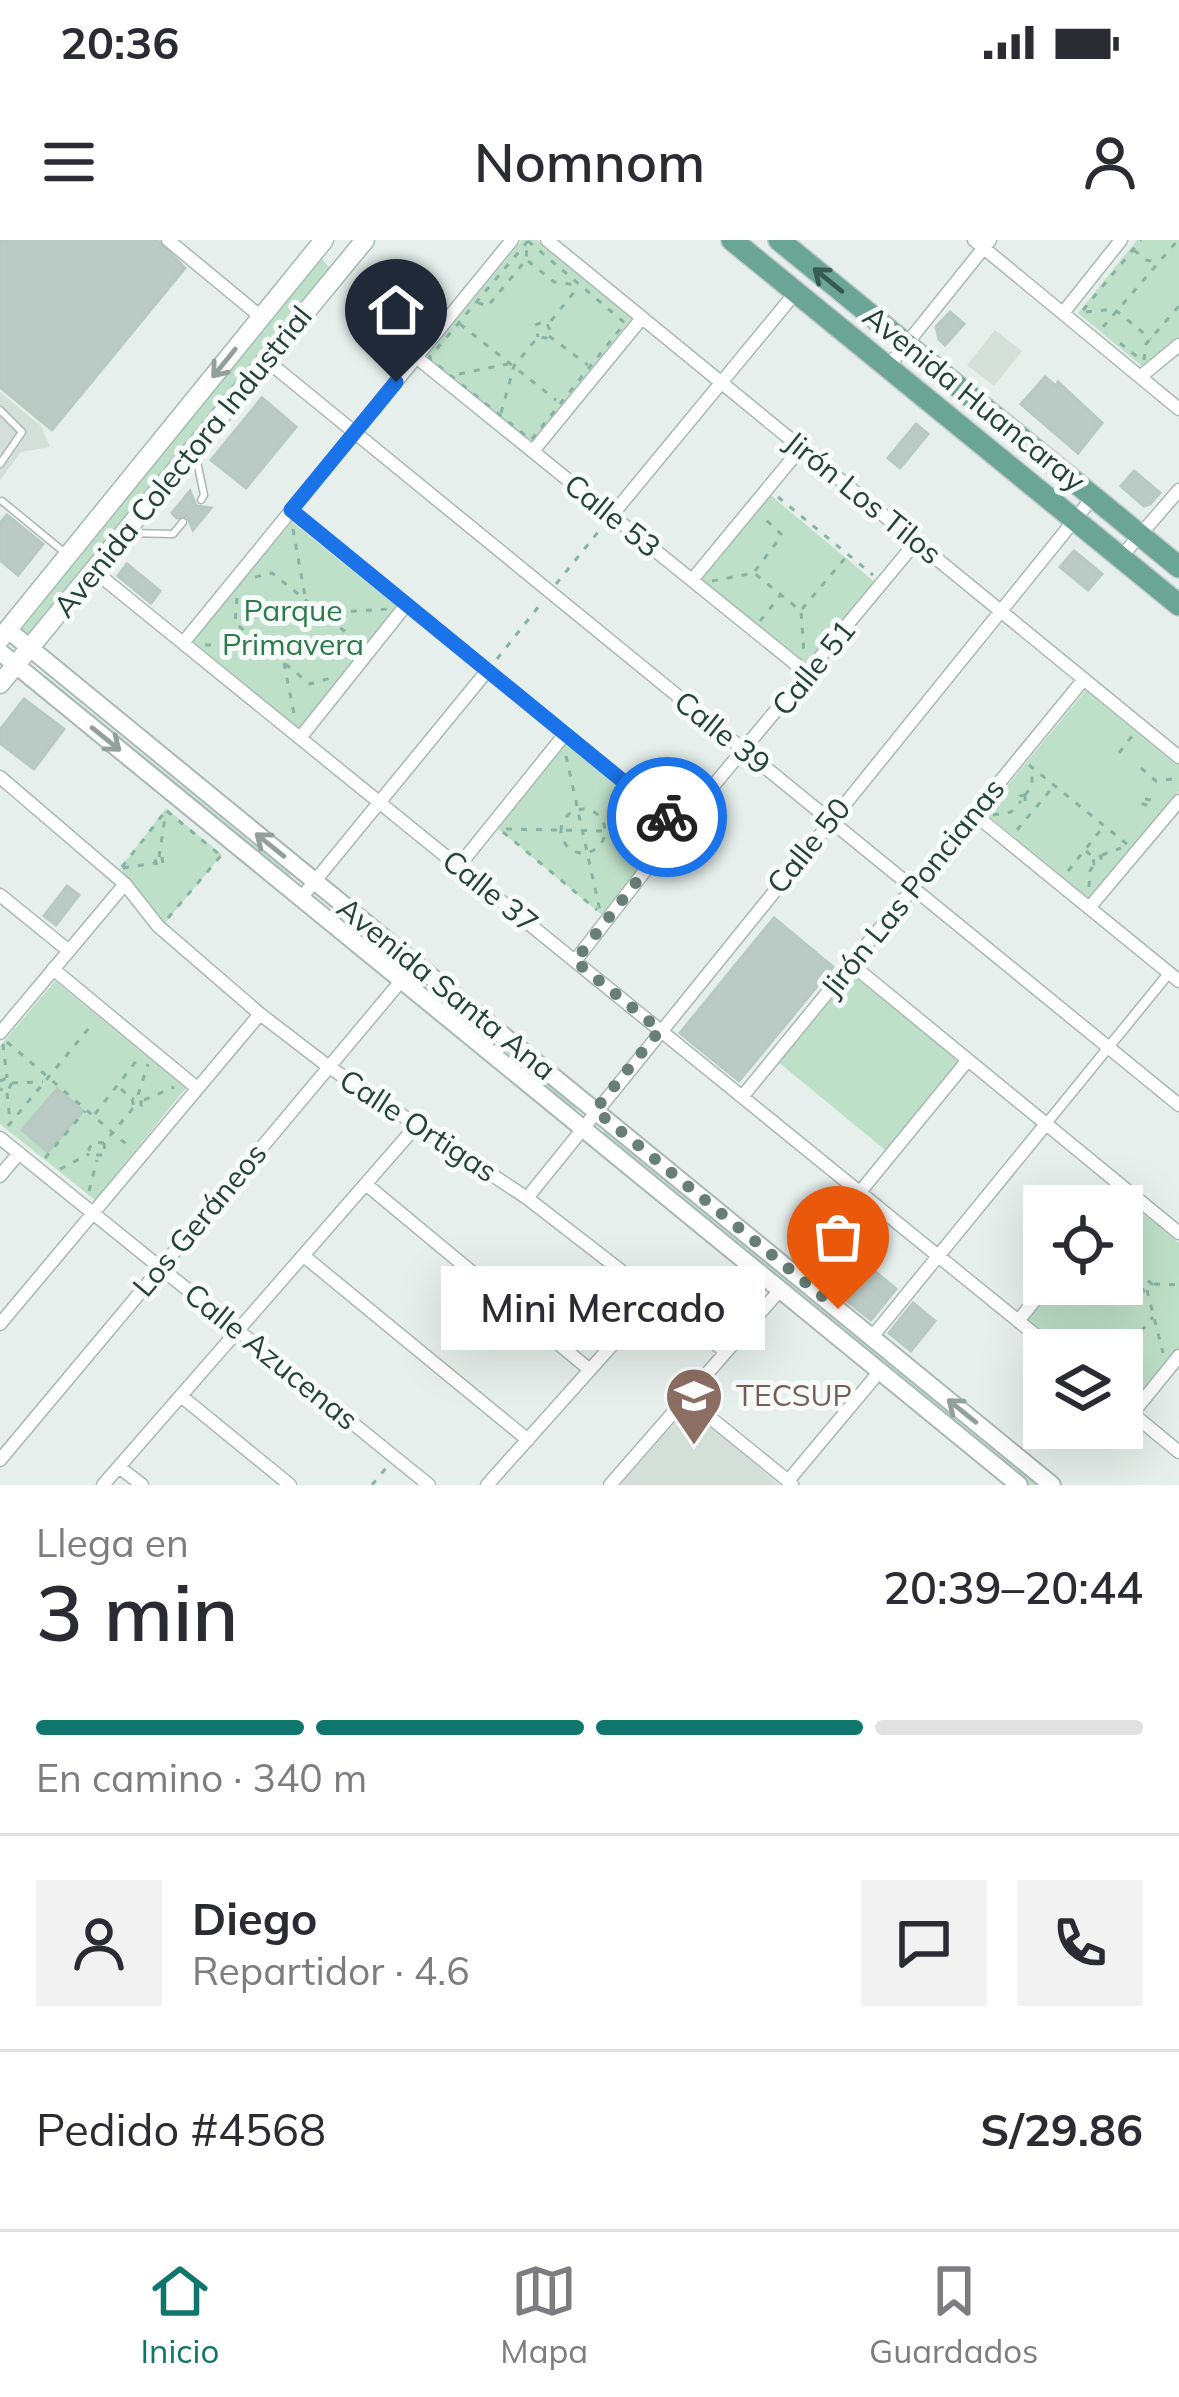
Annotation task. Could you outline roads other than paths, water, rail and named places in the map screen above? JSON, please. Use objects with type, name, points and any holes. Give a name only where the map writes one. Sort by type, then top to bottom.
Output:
[{"type":"main road","name":"Avenida Colectora Industrial","points":[[4,634],[327,240]]},
{"type":"main road","name":"Avenida Colectora Industrial","points":[[0,684],[8,659],[29,648],[365,240]]},
{"type":"main road","name":"Avenida Huancaray","points":[[732,240],[1179,605]]},
{"type":"main road","name":"Avenida Huancaray","points":[[779,240],[1179,567]]},
{"type":"street","points":[[169,240],[261,317]]},
{"type":"street","points":[[327,240],[351,257]]},
{"type":"street","points":[[190,644],[291,510],[512,240]]},
{"type":"street","name":"Jirón Los Tilos","points":[[547,240],[1179,757]]},
{"type":"street","points":[[888,368],[983,243],[1179,409]]},
{"type":"street","points":[[1063,313],[1127,245]]},
{"type":"street","points":[[612,515],[796,292]]},
{"type":"street","points":[[533,451],[642,318]]},
{"type":"street","points":[[1140,377],[1179,345]]},
{"type":"street","name":"Calle 53","points":[[416,357],[807,669]]},
{"type":"street","name":"Calle 39","points":[[266,361],[1179,1105]]},
{"type":"street","points":[[698,581],[801,448]]},
{"type":"street","points":[[1120,557],[1179,490]]},
{"type":"street","name":"Calle 50","points":[[527,1198],[1093,496]]},
{"type":"street","points":[[291,510],[673,830]]},
{"type":"street","name":"Calle 51","points":[[575,961],[604,915],[673,830],[746,752],[879,580],[916,542]]},
{"type":"street","name":"Calle 37","points":[[93,570],[190,644],[1028,1329]]},
{"type":"street","points":[[298,732],[406,605]]},
{"type":"street","name":"Avenida Santa Ana","points":[[4,634],[29,648],[1052,1485]]},
{"type":"street","name":"Avenida Santa Ana","points":[[8,659],[1019,1485]]},
{"type":"street","points":[[301,898],[487,671]]},
{"type":"street","name":"Jirón Las Poncianas","points":[[742,1097],[1084,679]]},
{"type":"street","points":[[458,867],[564,742]]},
{"type":"street","name":"Calle Ortigas","points":[[0,777],[124,884],[158,926],[260,1014],[329,1067],[527,1198],[726,1352]]},
{"type":"street","points":[[1090,901],[1179,801]]},
{"type":"street","points":[[974,814],[1090,901],[1174,976]]},
{"type":"street","points":[[2,1033],[124,884]]},
{"type":"street","points":[[0,895],[68,951]]},
{"type":"street","points":[[872,1337],[1108,1047],[1174,976],[1179,961]]},
{"type":"street","points":[[851,964],[1120,1185]]},
{"type":"street","points":[[53,969],[197,1088]]},
{"type":"street","name":"Los Geráneos","points":[[0,1460],[401,980]]},
{"type":"street","points":[[0,1324],[260,1014]]},
{"type":"street","points":[[860,1192],[968,1060]]},
{"type":"street","points":[[103,1485],[417,1125]]},
{"type":"street","name":"Calle Azucenas","points":[[6,1129],[20,1153],[92,1214],[429,1485]]},
{"type":"street","points":[[0,1177],[20,1153]]},
{"type":"street","points":[[368,1186],[590,1370]]},
{"type":"street","points":[[1143,1204],[1179,1233]]},
{"type":"street","points":[[304,1257],[528,1440]]},
{"type":"street","points":[[610,1485],[780,1290]]},
{"type":"street","points":[[487,1485],[655,1297]]},
{"type":"street","points":[[1018,1321],[1031,1305]]},
{"type":"street","points":[[1143,1392],[1172,1359]]},
{"type":"street","points":[[686,1398],[790,1483],[880,1372]]},
{"type":"street","points":[[181,1396],[290,1485]]},
{"type":"street","points":[[1143,1423],[1179,1452]]},
{"type":"street","points":[[119,1467],[142,1485]]},
{"type":"lane","points":[[0,410],[22,432],[0,464]]},
{"type":"lane","points":[[194,448],[204,495],[201,500]]},
{"type":"lane","points":[[2,501],[68,556]]},
{"type":"lane","points":[[124,532],[173,534],[183,522]]},
{"type":"place","name":"Mini Mercado","points":[[838,1309]]},
{"type":"place","name":"TECSUP","points":[[694,1447]]},
{"type":"park label","name":"Parque Primavera","points":[[293,628]]}]
